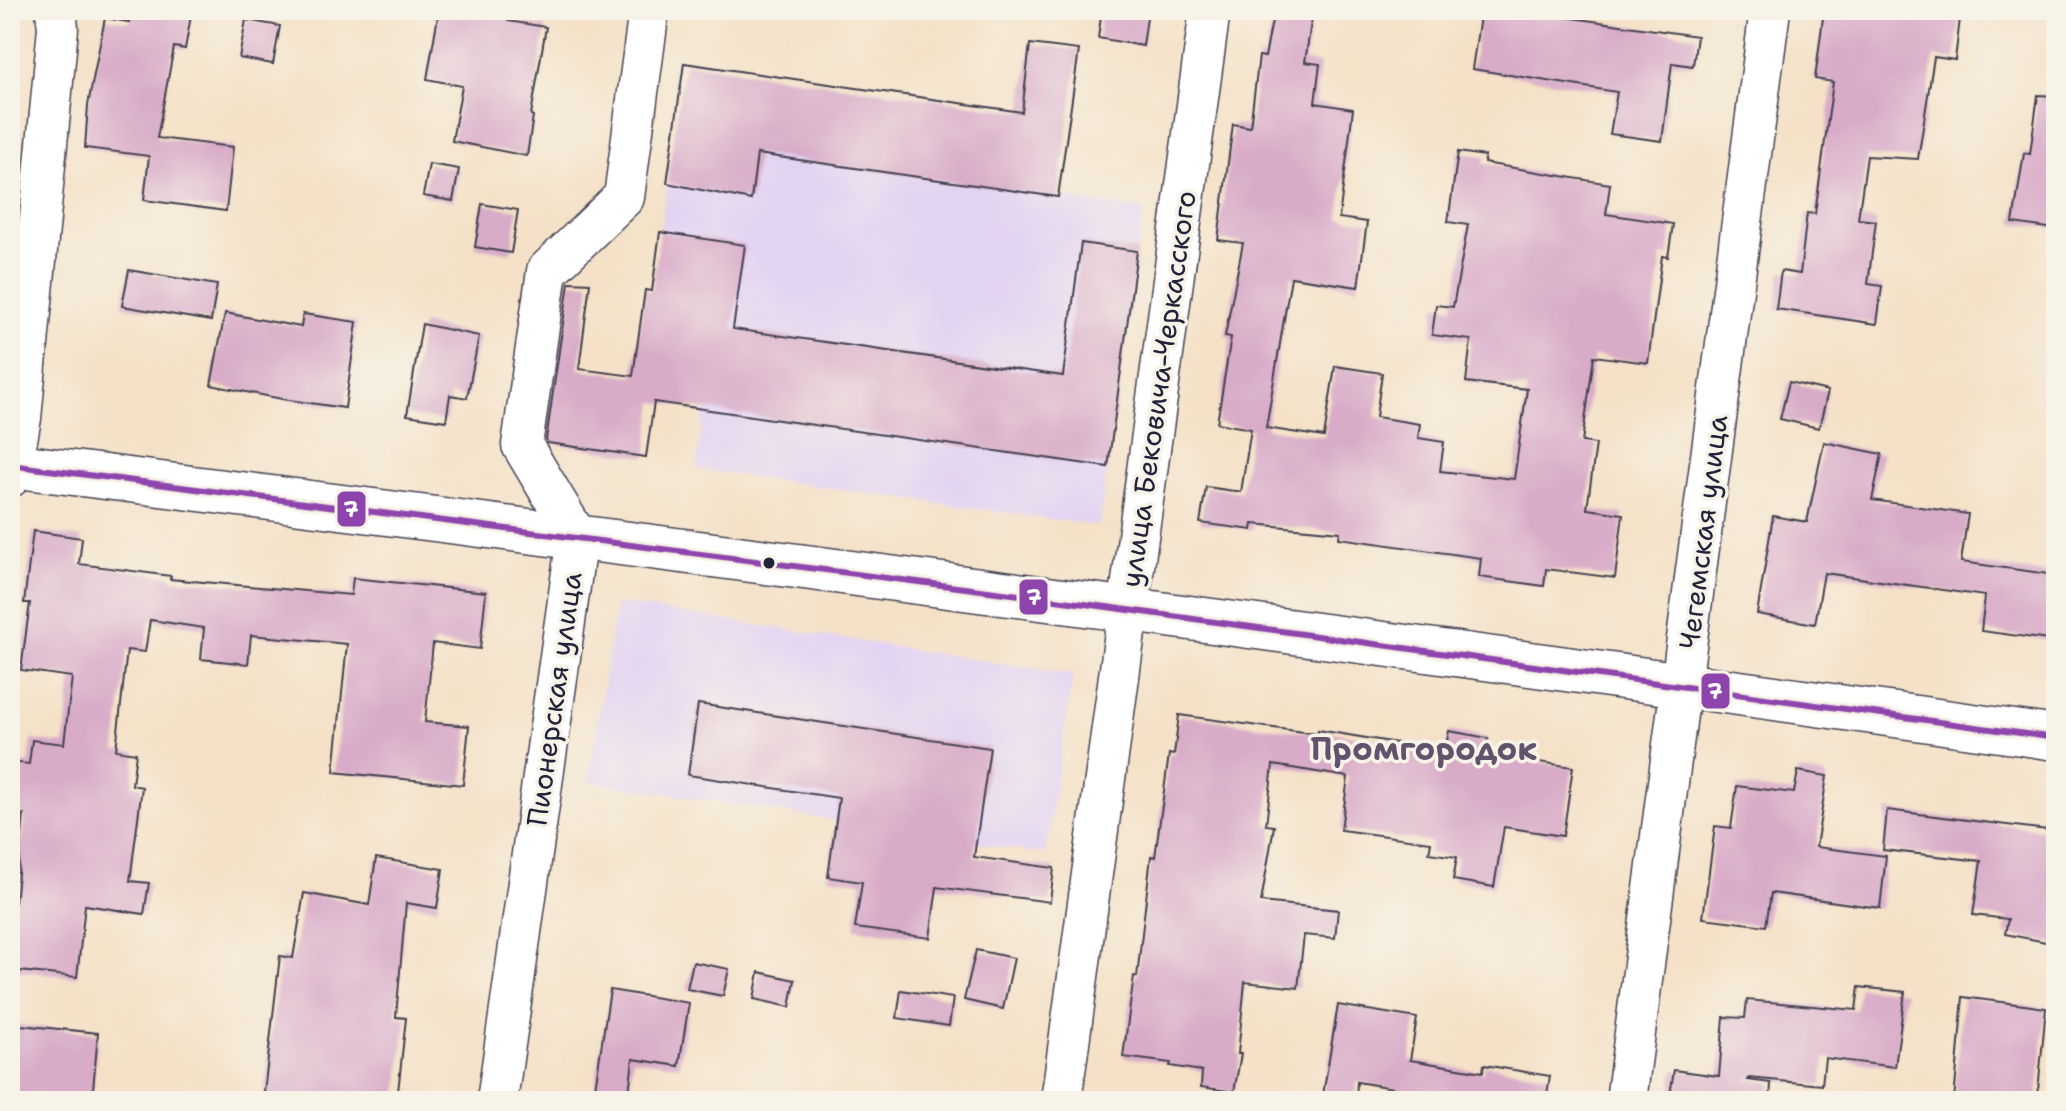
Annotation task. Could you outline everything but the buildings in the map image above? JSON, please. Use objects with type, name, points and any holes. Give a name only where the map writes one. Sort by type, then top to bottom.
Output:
[{"type":"street","points":[[56,10],[58,28],[21,418],[11,469],[577,537],[1683,684],[2056,738]]},
{"type":"street","name":"Пионерская улица","points":[[497,1101],[577,537],[522,445],[547,271],[624,197],[649,10]]},
{"type":"street","name":"улица Бековича-Черкасского","points":[[1061,1101],[1210,10]]},
{"type":"street","name":"Чегемская улица","points":[[1626,1101],[1770,10]]},
{"type":"shaded area","points":[[684,63],[1069,118],[1058,197],[1143,210],[1099,526],[696,469],[723,281],[655,271]]},
{"type":"shaded area","points":[[616,603],[1073,675],[1045,854],[588,781]]},
{"type":"transit line","name":"7","points":[[10,465],[1034,597],[2056,738]]},
{"type":"district","name":"Промгородок","points":[[1424,749]]}]
